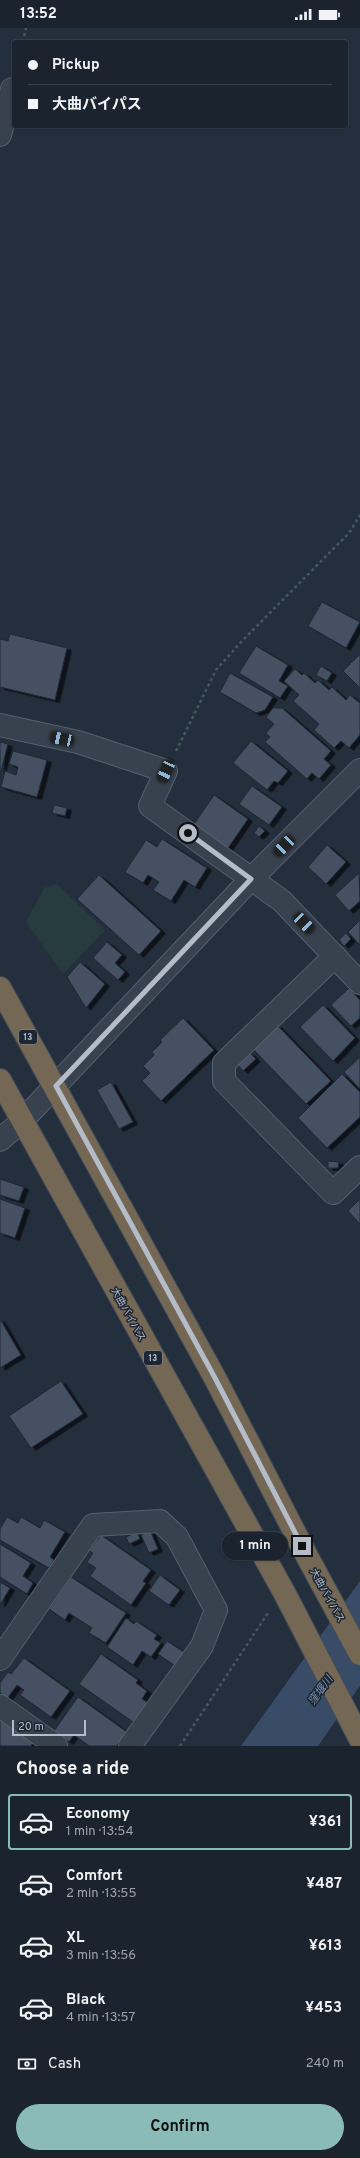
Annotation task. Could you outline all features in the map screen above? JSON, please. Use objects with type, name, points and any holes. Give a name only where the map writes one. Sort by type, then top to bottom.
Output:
[{"type":"highway","name":"大曲バイパス","points":[[0,988],[56,1086],[215,1378],[309,1560],[360,1654]]},
{"type":"highway","name":"大曲バイパス","points":[[0,1080],[284,1594],[360,1739]]},
{"type":"street","points":[[0,134],[12,89]]},
{"type":"street","points":[[0,725],[78,742],[166,771],[150,806],[282,901],[360,982]]},
{"type":"street","points":[[0,1140],[22,1121],[251,879],[360,770]]},
{"type":"street","points":[[335,956],[224,1063],[224,1081],[333,1193],[360,1167]]},
{"type":"street","points":[[0,1660],[93,1525],[160,1521],[177,1537],[216,1610],[202,1646],[130,1746]]},
{"type":"street","points":[[0,1706],[56,1746]]},
{"type":"path","points":[[23,40],[26,28]]},
{"type":"path","points":[[166,771],[216,670],[242,641],[349,533],[360,515]]},
{"type":"path","points":[[180,1746],[269,1613]]},
{"type":"green space","points":[[57,884],[105,930],[63,974],[26,922],[44,888]]},
{"type":"water","name":"窪堰川","points":[[360,1581],[360,1686],[318,1746],[241,1746]]},
{"type":"building","points":[[322,602],[360,622],[346,648],[308,626]]},
{"type":"building","points":[[10,634],[67,648],[55,700],[0,687],[0,639],[8,641]]},
{"type":"building","points":[[256,646],[288,665],[279,681],[288,686],[280,698],[239,673]]},
{"type":"building","points":[[360,654],[360,688],[343,671]]},
{"type":"building","points":[[321,666],[332,673],[327,681],[316,675]]},
{"type":"building","points":[[295,669],[302,675],[304,673],[315,683],[318,680],[329,690],[332,687],[346,700],[350,695],[360,703],[360,735],[349,748],[341,741],[334,748],[314,730],[319,724],[293,701],[299,695],[284,681]]},
{"type":"building","points":[[230,673],[273,697],[265,710],[256,713],[220,692]]},
{"type":"building","points":[[273,708],[282,708],[331,751],[324,759],[331,765],[319,779],[312,773],[307,779],[265,742],[270,737],[266,733],[274,724],[266,717]]},
{"type":"building","points":[[251,741],[288,771],[278,783],[274,781],[267,790],[233,763]]},
{"type":"building","points":[[0,742],[8,744],[0,775]]},
{"type":"building","points":[[13,751],[47,760],[37,797],[1,787],[5,771],[16,775],[18,767],[9,764]]},
{"type":"building","points":[[252,786],[282,807],[269,825],[239,804]]},
{"type":"building","points":[[214,795],[248,819],[226,851],[192,827]]},
{"type":"building","points":[[54,805],[67,808],[65,816],[52,813]]},
{"type":"building","points":[[259,826],[265,831],[259,837],[254,833]]},
{"type":"building","points":[[162,839],[207,868],[195,887],[184,880],[171,901],[153,890],[159,882],[148,875],[143,883],[125,872],[146,840],[157,847]]},
{"type":"building","points":[[327,845],[346,862],[326,884],[308,867]]},
{"type":"building","points":[[359,873],[360,901],[349,911],[335,895]]},
{"type":"building","points":[[99,875],[161,931],[139,955],[77,899]]},
{"type":"building","points":[[360,920],[360,945],[348,932]]},
{"type":"building","points":[[346,933],[351,939],[344,946],[339,940]]},
{"type":"building","points":[[107,942],[122,955],[115,963],[125,972],[118,980],[93,958]]},
{"type":"building","points":[[80,962],[105,984],[86,1008],[67,977]]},
{"type":"building","points":[[349,988],[360,1000],[360,1018],[351,1026],[331,1005]]},
{"type":"building","points":[[323,1005],[355,1038],[333,1061],[300,1027]]},
{"type":"building","points":[[183,1018],[214,1050],[161,1101],[142,1081],[150,1073],[143,1066],[154,1055],[152,1052],[162,1042],[160,1040]]},
{"type":"building","points":[[277,1025],[331,1081],[306,1104],[252,1048]]},
{"type":"building","points":[[250,1053],[256,1059],[243,1071],[237,1064]]},
{"type":"building","points":[[360,1057],[360,1089],[344,1072]]},
{"type":"building","points":[[342,1074],[360,1092],[360,1117],[327,1148],[298,1118]]},
{"type":"building","points":[[111,1082],[133,1122],[119,1129],[97,1090]]},
{"type":"building","points":[[328,1161],[339,1162],[338,1168],[328,1168]]},
{"type":"building","points":[[0,1179],[24,1187],[19,1201],[0,1195]]},
{"type":"building","points":[[0,1199],[25,1208],[15,1238],[0,1233]]},
{"type":"building","points":[[360,1199],[360,1224],[348,1211]]},
{"type":"building","points":[[0,1319],[21,1355],[0,1368]]},
{"type":"building","points":[[61,1381],[83,1414],[31,1448],[9,1416]]},
{"type":"building","points":[[7,1517],[18,1523],[21,1517],[40,1528],[44,1520],[65,1532],[50,1557],[54,1560],[49,1568],[0,1540],[0,1529]]},
{"type":"building","points":[[150,1530],[158,1549],[149,1553],[141,1535]]},
{"type":"building","points":[[137,1532],[140,1539],[129,1544],[126,1537]]},
{"type":"building","points":[[101,1535],[151,1570],[143,1581],[146,1583],[131,1605],[90,1576],[96,1568],[87,1562],[93,1553],[89,1551]]},
{"type":"building","points":[[0,1544],[31,1563],[23,1576],[33,1583],[27,1594],[0,1577]]},
{"type":"building","points":[[160,1575],[180,1590],[169,1605],[149,1591]]},
{"type":"building","points":[[71,1577],[126,1613],[106,1643],[89,1633],[92,1628],[69,1613],[65,1620],[49,1609]]},
{"type":"building","points":[[0,1582],[10,1588],[0,1605]]},
{"type":"building","points":[[126,1618],[134,1624],[136,1621],[157,1635],[154,1639],[161,1643],[151,1657],[142,1651],[133,1665],[107,1647]]},
{"type":"building","points":[[167,1641],[187,1654],[178,1668],[158,1654]]},
{"type":"building","points":[[101,1654],[138,1680],[136,1683],[147,1691],[142,1699],[150,1704],[136,1724],[79,1684]]},
{"type":"building","points":[[24,1658],[70,1691],[51,1717],[20,1695],[24,1690],[17,1685],[7,1699],[0,1693],[0,1683],[8,1672],[11,1674]]},
{"type":"building","points":[[78,1697],[127,1732],[117,1746],[89,1746],[74,1735],[69,1742],[54,1731]]},
{"type":"building","points":[[0,1713],[34,1741],[31,1746],[0,1746]]},
{"type":"route","points":[[188,833],[251,879],[56,1086],[215,1378],[302,1546]]}]
